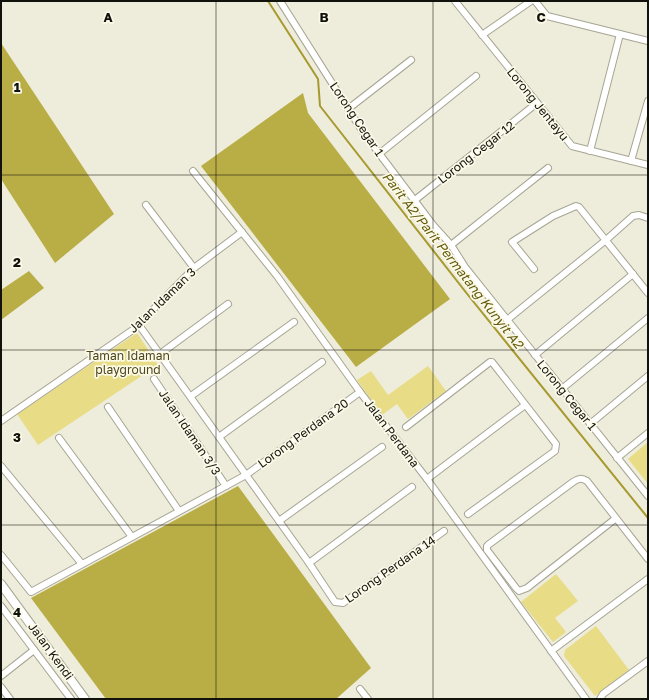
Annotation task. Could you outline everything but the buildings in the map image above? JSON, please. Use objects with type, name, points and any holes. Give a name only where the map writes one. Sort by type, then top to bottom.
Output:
[{"type":"street","name":"Lorong Cegar 1","points":[[280,1],[348,109],[379,154],[433,225],[451,244],[464,267],[563,388],[648,496]]},
{"type":"street","name":"Lorong Jentayu","points":[[455,1],[572,146],[648,165]]},
{"type":"street","points":[[482,35],[531,1]]},
{"type":"street","points":[[535,1],[547,16],[648,41]]},
{"type":"street","points":[[590,151],[620,34]]},
{"type":"street","points":[[348,109],[411,60]]},
{"type":"street","points":[[379,154],[476,76]]},
{"type":"street","points":[[631,161],[648,101]]},
{"type":"street","name":"Lorong Cegar 12","points":[[414,200],[537,103]]},
{"type":"street","points":[[451,244],[548,168]]},
{"type":"street","name":"Jalan Perdana","points":[[192,172],[277,276],[360,392],[427,479],[586,699]]},
{"type":"street","points":[[146,206],[194,268]]},
{"type":"street","points":[[534,269],[512,242],[553,216],[574,206],[579,207],[648,293]]},
{"type":"street","points":[[507,320],[606,240],[633,216],[648,218]]},
{"type":"street","name":"Jalan Idaman 3","points":[[1,421],[139,325],[194,268],[242,232]]},
{"type":"street","points":[[535,355],[633,274]]},
{"type":"street","points":[[160,354],[228,304]]},
{"type":"street","points":[[563,388],[648,318]]},
{"type":"street","points":[[191,396],[294,322]]},
{"type":"street","points":[[139,325],[309,563],[412,487]]},
{"type":"street","points":[[219,437],[322,362]]},
{"type":"street","points":[[406,427],[490,362],[492,362],[556,444],[555,451],[468,514]]},
{"type":"street","points":[[590,424],[648,376]]},
{"type":"street","name":"Jalan Idaman 3/3","points":[[154,379],[226,486]]},
{"type":"street","name":"Lorong Perdana 20","points":[[1,555],[31,592],[246,475],[360,392]]},
{"type":"street","points":[[427,479],[526,405]]},
{"type":"street","points":[[108,407],[179,511]]},
{"type":"street","points":[[618,458],[648,433]]},
{"type":"street","points":[[59,438],[132,537]]},
{"type":"street","points":[[279,522],[382,447]]},
{"type":"street","points":[[1,466],[82,564]]},
{"type":"street","points":[[616,519],[527,588],[519,590],[487,550],[488,545],[573,482],[578,479],[582,479],[587,481],[648,559]]},
{"type":"street","name":"Lorong Perdana 14","points":[[309,563],[335,602],[343,603],[444,531]]},
{"type":"street","points":[[551,651],[648,579]]},
{"type":"street","name":"Jalan Kendi","points":[[1,584],[85,699]]},
{"type":"street","points":[[2,608],[14,601]]},
{"type":"street","name":"Jalan Kendi","points":[[2,608],[71,699]]},
{"type":"street","points":[[1,676],[34,650]]},
{"type":"street","points":[[600,699],[603,694],[648,661]]},
{"type":"street","points":[[1,687],[10,699]]},
{"type":"street","points":[[360,689],[368,699]]},
{"type":"green space","name":"Taman Idaman playground","points":[[137,333],[158,365],[38,445],[17,414]]},
{"type":"green space","points":[[428,366],[446,391],[408,419],[397,404],[382,415],[357,380],[371,371],[388,395]]},
{"type":"green space","points":[[648,442],[648,484],[628,459]]},
{"type":"green space","points":[[556,574],[578,601],[555,618],[566,632],[553,642],[521,602]]},
{"type":"green space","points":[[596,626],[629,670],[595,696],[564,656],[565,650]]},
{"type":"shaded area","points":[[1,43],[114,214],[55,263],[1,179]]},
{"type":"shaded area","points":[[303,93],[308,113],[450,299],[356,367],[201,166]]},
{"type":"shaded area","points":[[29,271],[44,288],[1,320],[1,290]]},
{"type":"shaded area","points":[[238,486],[371,668],[336,699],[106,699],[31,598]]},
{"type":"waterway","name":"Parit A2/Parit Permatang Kunyit A2","points":[[268,1],[318,79],[320,106],[468,295],[648,518]]}]
